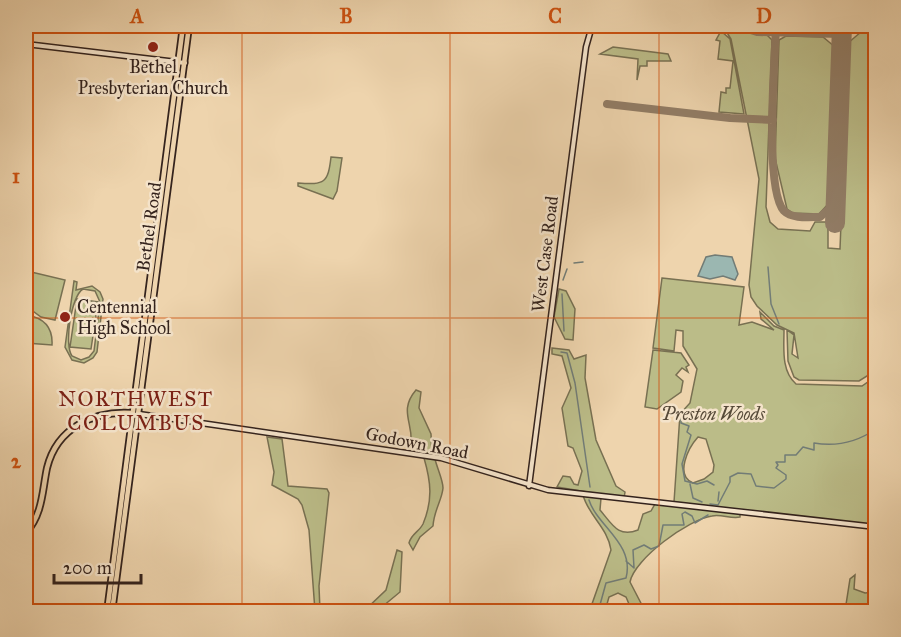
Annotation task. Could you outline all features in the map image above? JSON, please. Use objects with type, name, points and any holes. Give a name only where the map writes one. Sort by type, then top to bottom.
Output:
[{"type":"main road","name":"Bethel Road","points":[[107,612],[183,26]]},
{"type":"main road","name":"Bethel Road","points":[[112,612],[189,26]]},
{"type":"main road","name":"West Case Road","points":[[529,486],[584,59],[592,26]]},
{"type":"main road","points":[[26,44],[185,63]]},
{"type":"main road","name":"Godown Road","points":[[26,533],[38,515],[49,462],[64,436],[92,416],[111,412],[132,413],[441,458],[529,486],[876,527]]},
{"type":"green space","points":[[715,26],[767,35],[772,40],[766,207],[770,222],[778,229],[810,231],[815,222],[828,222],[828,248],[840,249],[848,43],[868,26],[875,26],[875,371],[859,381],[799,380],[794,377],[788,361],[787,330],[794,335],[792,354],[798,358],[794,333],[777,325],[751,297],[749,285],[759,179],[731,39],[726,31],[715,28]]},
{"type":"green space","points":[[721,31],[730,39],[744,114],[719,112],[721,92],[726,93],[726,88],[730,88],[733,61],[718,59],[720,41],[716,40]]},
{"type":"green space","points":[[786,36],[823,37],[835,47],[829,203],[819,214],[793,213],[787,209],[775,158],[779,40]]},
{"type":"green space","points":[[613,47],[668,54],[671,61],[647,61],[647,66],[640,66],[637,80],[638,59],[600,54]]},
{"type":"green space","points":[[331,157],[342,158],[337,191],[333,199],[298,186],[298,183],[320,183],[324,180]]},
{"type":"green space","points":[[27,271],[65,280],[55,320],[41,317],[26,306]]},
{"type":"green space","name":"Preston Woods","points":[[662,278],[744,287],[739,325],[752,322],[774,330],[761,319],[760,312],[774,326],[784,330],[786,366],[791,379],[796,384],[862,386],[875,377],[875,526],[674,502],[680,414],[690,403],[697,369],[683,346],[683,331],[676,330],[674,351],[653,348]],"holes":[[[698,437],[706,439],[714,465],[713,472],[693,483],[684,474],[687,454]]]},
{"type":"green space","points":[[74,281],[77,282],[76,290],[92,286],[100,292],[103,299],[97,352],[93,358],[84,363],[72,360],[65,347]],"holes":[[[83,289],[95,291],[100,302],[94,351],[89,357],[81,360],[72,356],[70,350],[69,332],[72,310]]]},
{"type":"green space","points":[[559,289],[566,291],[575,309],[573,340],[565,339],[554,317]]},
{"type":"green space","points":[[77,299],[98,302],[91,349],[70,347]]},
{"type":"green space","points":[[27,315],[43,321],[51,334],[52,345],[26,343]]},
{"type":"green space","points":[[552,348],[569,350],[574,359],[586,355],[585,378],[596,440],[616,486],[625,492],[624,498],[557,487],[563,476],[570,477],[574,484],[578,485],[582,471],[573,448],[568,446],[562,408],[571,388],[562,356],[552,354]]},
{"type":"green space","points":[[653,350],[681,353],[689,365],[686,367],[688,372],[682,368],[676,375],[683,381],[681,392],[657,409],[645,407]]},
{"type":"green space","points":[[416,390],[421,392],[419,408],[431,434],[432,455],[423,454],[411,446],[407,411],[411,397]]},
{"type":"green space","points":[[267,437],[282,439],[288,486],[327,489],[329,493],[319,586],[320,611],[315,611],[309,530],[302,505],[298,499],[272,485],[274,472]]},
{"type":"green space","points":[[424,458],[435,459],[443,488],[433,526],[420,537],[413,550],[409,543],[411,537],[423,524],[430,499]]},
{"type":"green space","points":[[583,495],[601,498],[600,510],[612,525],[625,532],[638,530],[643,514],[651,511],[655,504],[740,513],[740,517],[715,516],[690,524],[641,562],[630,582],[645,611],[632,611],[626,597],[618,593],[609,597],[605,611],[592,611],[592,604],[611,550],[606,535]]},
{"type":"green space","points":[[397,550],[402,552],[400,592],[377,611],[364,611],[386,590]]},
{"type":"green space","points":[[855,575],[854,589],[865,593],[875,592],[875,611],[845,611],[850,579]]},
{"type":"water","points":[[715,255],[732,257],[738,274],[735,280],[723,276],[710,279],[698,276],[706,257]]},
{"type":"waterway","points":[[873,79],[876,83]]},
{"type":"waterway","points":[[875,168],[876,147]]},
{"type":"waterway","points":[[875,174],[872,213],[876,238]]},
{"type":"waterway","points":[[574,263],[583,262]]},
{"type":"waterway","points":[[768,267],[771,304],[779,324]]},
{"type":"waterway","points":[[563,280],[567,269]]},
{"type":"waterway","points":[[562,294],[564,331]]},
{"type":"waterway","points":[[561,352],[567,353],[575,383],[590,487]]},
{"type":"waterway","points":[[681,417],[681,423],[689,426],[687,432],[691,435],[682,464],[685,481],[697,484],[707,481],[714,485]]},
{"type":"waterway","points":[[718,505],[730,482],[730,477],[738,473],[751,474],[756,486],[774,488],[786,479],[786,475],[776,468],[778,465],[776,462],[785,462],[785,455],[796,455],[803,447],[814,450],[814,443],[838,444],[854,440],[876,429]]},
{"type":"waterway","points":[[690,484],[693,498],[702,502]]},
{"type":"waterway","points":[[718,501],[719,492]]},
{"type":"waterway","points":[[589,500],[599,518],[620,545],[627,566],[626,578],[606,583],[598,612]]},
{"type":"waterway","points":[[710,504],[718,505]]},
{"type":"waterway","points":[[626,561],[634,568],[633,550],[644,545],[651,549],[659,546],[663,525],[684,525],[682,514],[685,512],[692,516],[695,523],[708,515]]},
{"type":"taxiway","points":[[738,26],[757,32],[841,34]]},
{"type":"taxiway","points":[[776,26],[772,151],[778,198],[787,214],[801,217],[820,217],[836,203]]},
{"type":"taxiway","points":[[607,104],[730,118],[773,120]]},
{"type":"runway","points":[[835,223],[842,26]]},
{"type":"place","name":"Bethel Presbyterian Church","points":[[153,47]]},
{"type":"place","name":"Centennial High School","points":[[65,317]]},
{"type":"district","name":"NORTHWEST COLUMBUS","points":[[136,411]]}]
